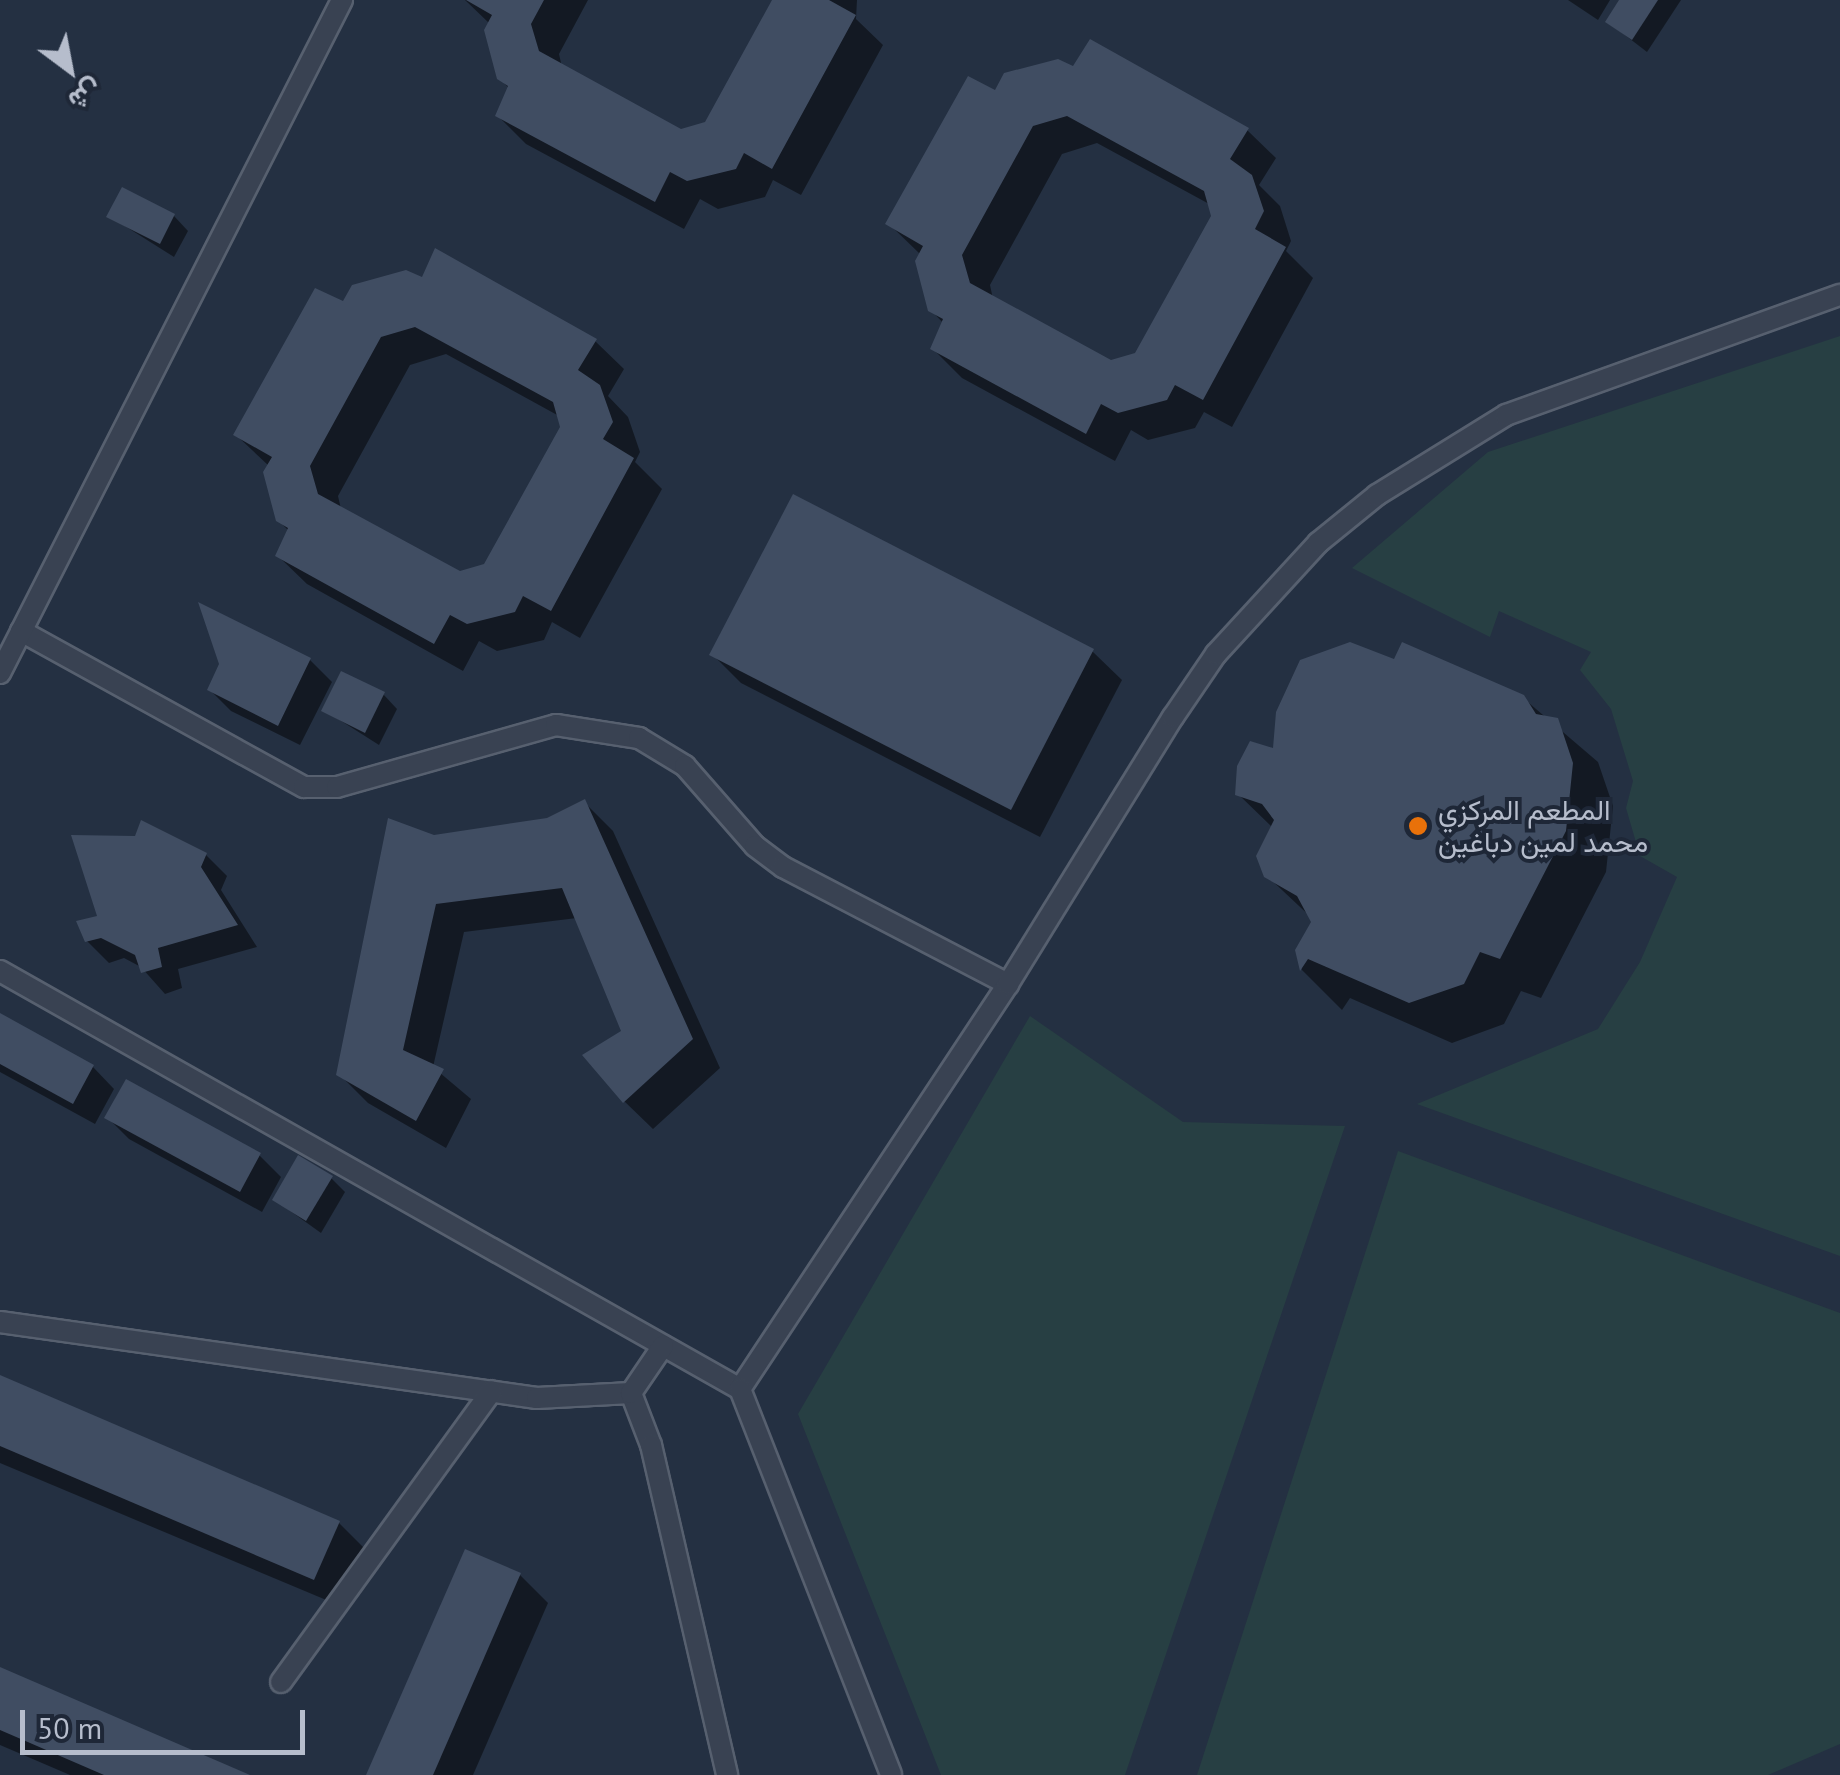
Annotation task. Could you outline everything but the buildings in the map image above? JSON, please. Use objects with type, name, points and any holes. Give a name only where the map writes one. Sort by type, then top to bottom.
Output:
[{"type":"lane","points":[[0,673],[342,0]]},
{"type":"lane","points":[[740,1389],[1008,984],[1216,654],[1318,543],[1393,484],[1506,416],[1840,295]]},
{"type":"lane","points":[[21,632],[304,787],[337,786],[556,726],[639,738],[685,766],[755,846],[783,867],[1008,984]]},
{"type":"lane","points":[[0,971],[740,1389],[892,1775]]},
{"type":"lane","points":[[0,1322],[538,1398],[630,1393]]},
{"type":"lane","points":[[630,1393],[663,1346]]},
{"type":"lane","points":[[281,1682],[492,1391]]},
{"type":"lane","points":[[630,1393],[651,1444],[727,1775]]},
{"type":"green space","points":[[1840,336],[1840,1256],[1417,1104],[1598,1029],[1640,962],[1677,877],[1640,856],[1626,808],[1633,781],[1611,709],[1580,670],[1591,652],[1499,611],[1490,637],[1352,568],[1488,452]]},
{"type":"green space","points":[[1030,1016],[1183,1122],[1345,1126],[1125,1775],[941,1775],[798,1414]]},
{"type":"green space","points":[[1398,1151],[1840,1313],[1840,1744],[1768,1775],[1197,1775]]},
{"type":"place","name":"المطعم المركزي محمد لمين دباغين","points":[[1418,826]]}]
